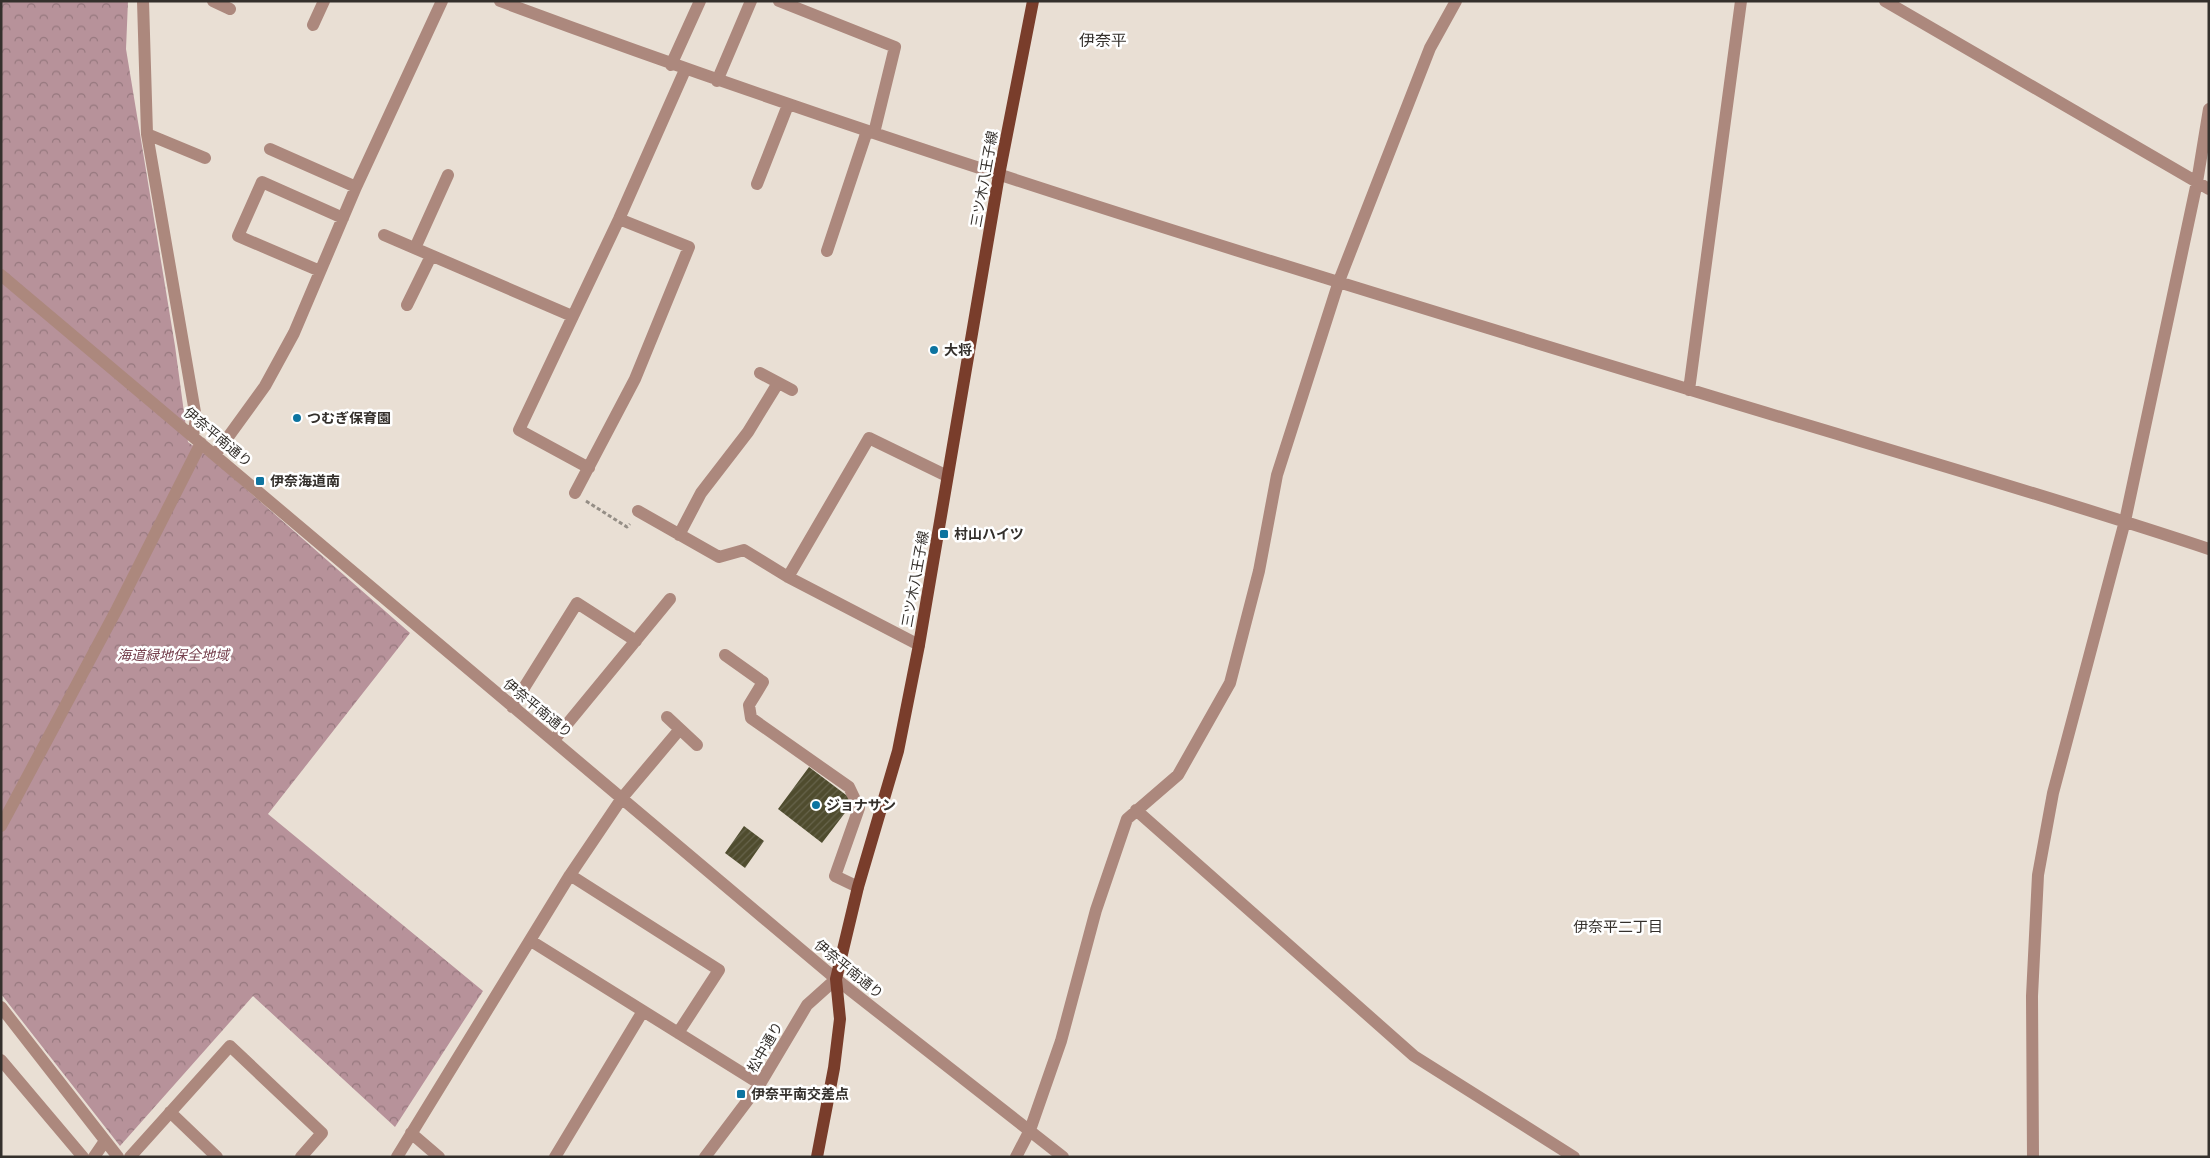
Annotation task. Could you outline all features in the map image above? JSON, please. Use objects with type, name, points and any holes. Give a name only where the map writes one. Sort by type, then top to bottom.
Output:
[{"type":"main road","name":"三ツ木八王子線","points":[[817,1157],[834,1068],[840,1019],[836,979],[858,888],[898,751],[919,644],[1000,175],[1033,1]]},
{"type":"street","points":[[1,826],[116,609],[197,439],[196,418],[147,134],[144,1]]},
{"type":"street","points":[[213,1],[230,9]]},
{"type":"street","points":[[313,26],[324,1]]},
{"type":"street","points":[[215,455],[265,386],[294,333],[356,187],[442,1]]},
{"type":"street","points":[[500,1],[685,70],[1000,175],[1689,390],[2125,521],[2209,549]]},
{"type":"street","points":[[671,65],[700,1]]},
{"type":"street","points":[[717,81],[750,1]]},
{"type":"street","points":[[779,1],[895,47],[871,132],[826,251]]},
{"type":"street","points":[[1016,1157],[1030,1130],[1062,1041],[1099,901],[1127,819],[1178,775],[1230,683],[1259,571],[1277,475],[1339,281],[1430,48],[1456,1]]},
{"type":"street","points":[[1689,390],[1741,1]]},
{"type":"street","points":[[1885,1],[2209,189]]},
{"type":"street","points":[[588,468],[519,430],[619,219],[685,70]]},
{"type":"street","points":[[757,184],[788,105]]},
{"type":"street","points":[[2033,1157],[2032,996],[2038,875],[2053,793],[2125,521],[2197,182],[2209,109]]},
{"type":"street","points":[[147,134],[205,158]]},
{"type":"street","points":[[270,149],[356,187]]},
{"type":"street","points":[[414,248],[448,175]]},
{"type":"street","points":[[320,271],[238,236],[262,182],[343,218]]},
{"type":"street","points":[[575,493],[635,379],[689,247],[619,219]]},
{"type":"street","points":[[384,235],[572,316]]},
{"type":"street","points":[[407,305],[431,256]]},
{"type":"street","name":"伊奈平南通り","points":[[1,275],[836,979],[1063,1157]]},
{"type":"street","points":[[760,373],[792,390]]},
{"type":"street","points":[[679,534],[701,493],[748,432],[778,383]]},
{"type":"street","points":[[788,577],[869,438],[947,476]]},
{"type":"street","points":[[638,511],[719,557],[744,550],[788,577],[919,644]]},
{"type":"street","points":[[554,740],[670,598]]},
{"type":"street","points":[[512,707],[577,603],[636,641]]},
{"type":"street","points":[[725,655],[763,682],[749,706],[752,718],[849,788],[859,808],[835,876],[858,888]]},
{"type":"street","points":[[667,717],[697,744]]},
{"type":"street","points":[[397,1157],[410,1133],[531,942],[570,876],[622,798],[680,729]]},
{"type":"street","points":[[1136,810],[1414,1056],[1574,1157]]},
{"type":"street","points":[[570,876],[719,970],[678,1033]]},
{"type":"street","points":[[531,942],[760,1084]]},
{"type":"street","name":"松中通り","points":[[705,1157],[760,1084],[807,1005],[836,979]]},
{"type":"street","points":[[1,1007],[118,1157]]},
{"type":"street","points":[[555,1157],[643,1011]]},
{"type":"street","points":[[130,1157],[230,1046],[322,1133],[301,1157]]},
{"type":"street","points":[[1,1060],[83,1157]]},
{"type":"street","points":[[170,1112],[217,1157]]},
{"type":"street","points":[[410,1133],[439,1157]]},
{"type":"street","points":[[94,1157],[105,1141]]},
{"type":"path","points":[[575,493],[627,527],[638,511]]},
{"type":"green space","name":"海道緑地保全地域","points":[[1,1],[128,1],[126,49],[175,346],[188,442],[213,460],[410,633],[268,814],[483,991],[395,1127],[253,996],[120,1146],[1,994]]},
{"type":"building","name":"ジョナサン","points":[[809,767],[854,801],[822,843],[778,809]]},
{"type":"building","points":[[744,826],[764,841],[745,868],[725,853]]},
{"type":"place","name":"大将","points":[[934,350]]},
{"type":"place","name":"つむぎ保育園","points":[[297,418]]},
{"type":"place","name":"伊奈海道南","points":[[260,481]]},
{"type":"place","name":"村山ハイツ","points":[[944,534]]},
{"type":"place","name":"ジョナサン","points":[[816,805]]},
{"type":"place","name":"伊奈平南交差点","points":[[741,1094]]},
{"type":"district","name":"伊奈平","points":[[1103,40]]},
{"type":"district","name":"伊奈平二丁目","points":[[1618,927]]}]
